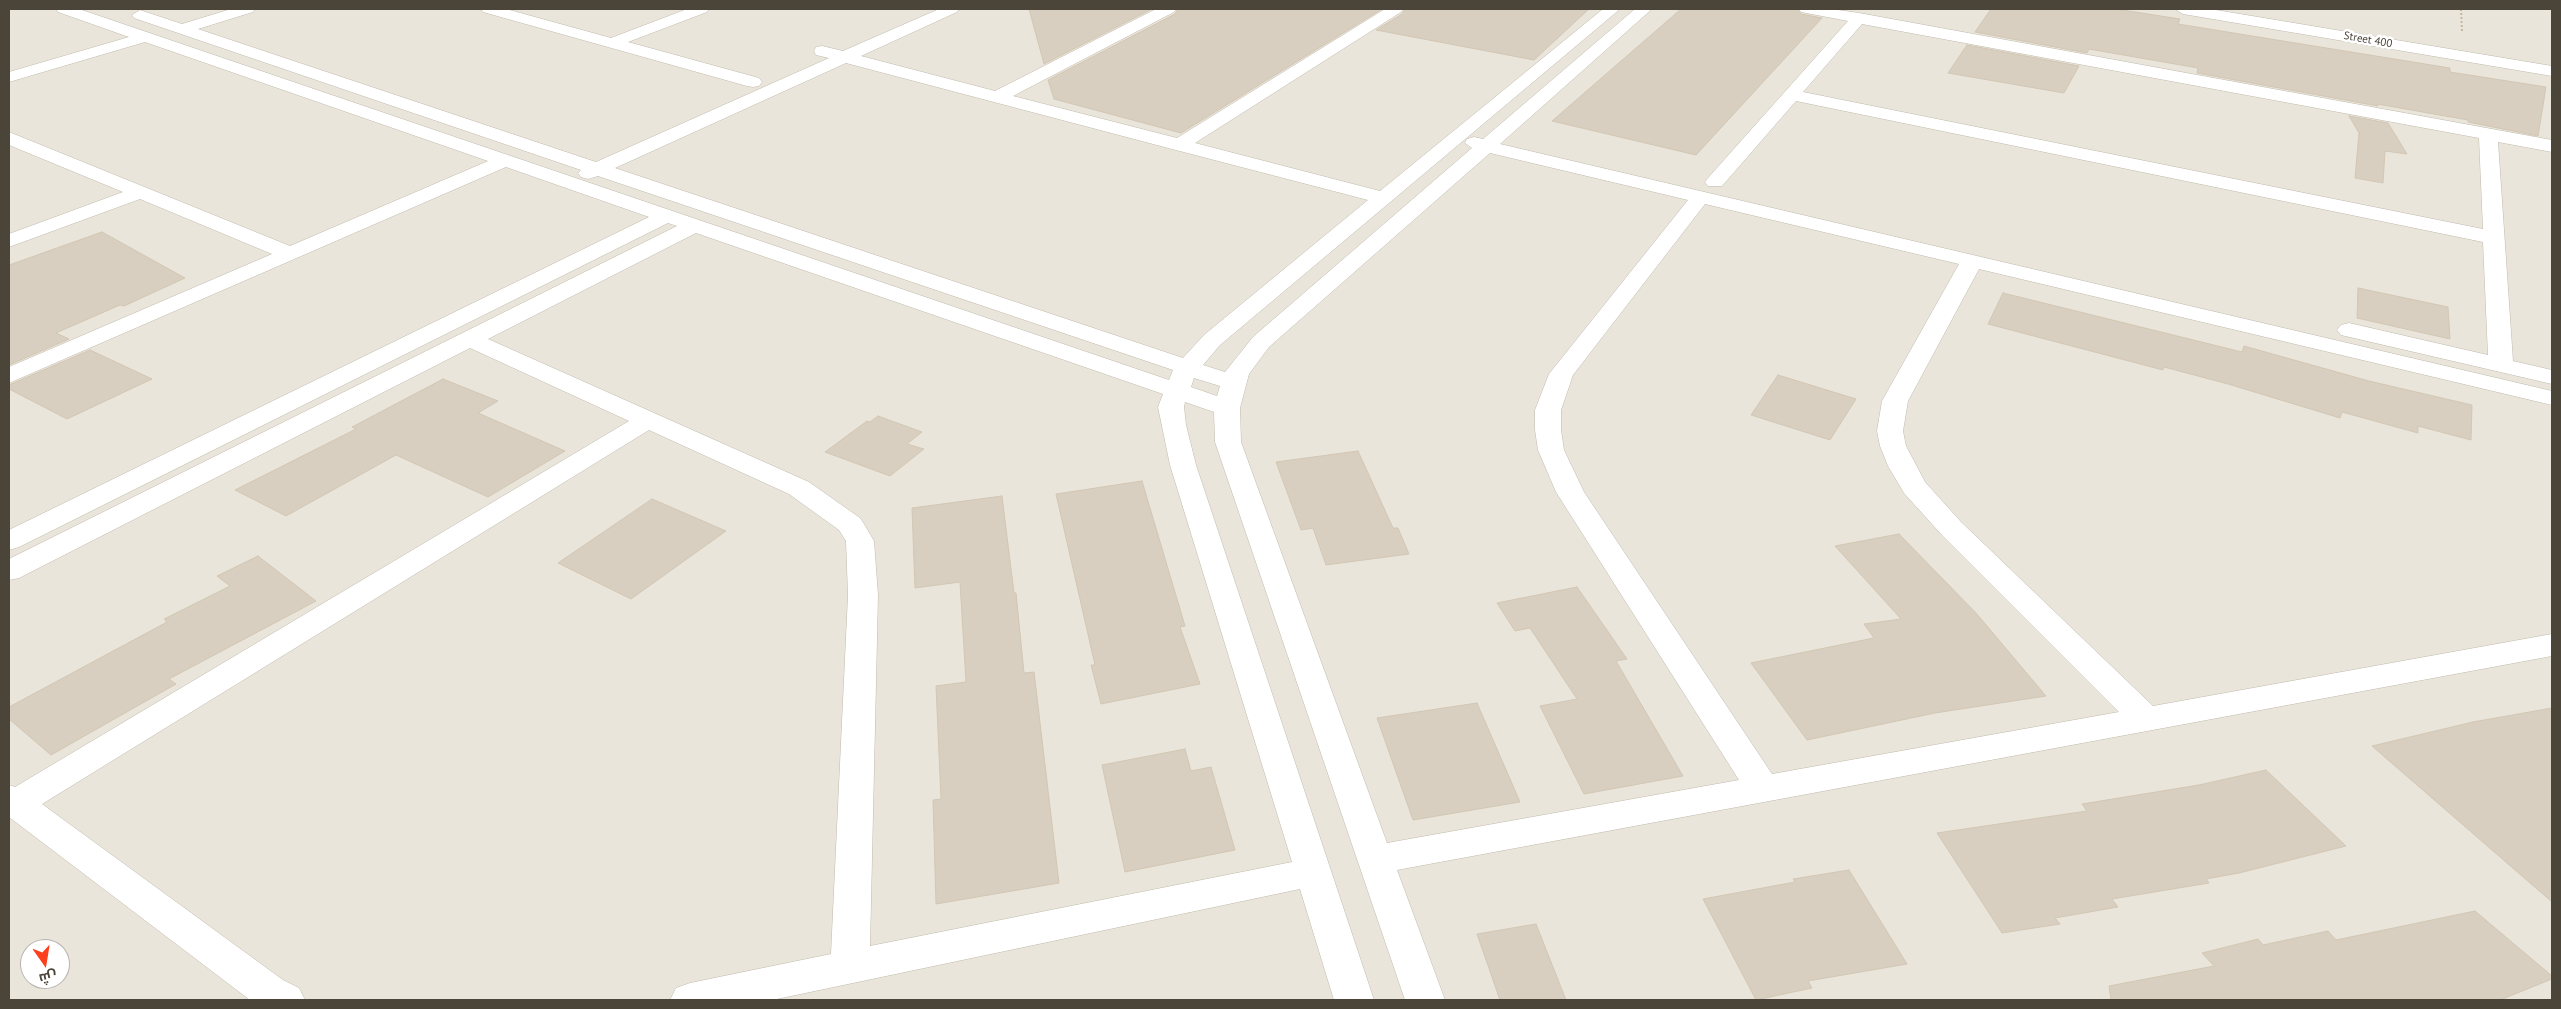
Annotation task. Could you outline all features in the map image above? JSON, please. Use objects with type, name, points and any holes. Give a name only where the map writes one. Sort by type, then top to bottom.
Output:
[{"type":"street","points":[[64,9],[1227,408]]},
{"type":"street","points":[[119,9],[1234,383]]},
{"type":"street","points":[[181,29],[247,9]]},
{"type":"street","points":[[489,9],[753,82]]},
{"type":"street","points":[[612,43],[701,9]]},
{"type":"street","points":[[544,174],[919,9]]},
{"type":"street","points":[[568,182],[951,9]]},
{"type":"street","points":[[997,97],[1168,9]]},
{"type":"street","points":[[1179,145],[1395,9]]},
{"type":"street","points":[[1425,1000],[1228,442],[1227,408],[1234,383],[1248,357],[1261,342],[1612,9]]},
{"type":"street","points":[[1354,1000],[1183,465],[1171,407],[1176,390],[1188,367],[1212,340],[1383,198],[1479,135],[1644,9]]},
{"type":"street","points":[[1807,9],[2552,146]]},
{"type":"street","name":"Street 400","points":[[2183,9],[2552,71]]},
{"type":"street","name":"Street 400","points":[[2257,9],[2552,57]]},
{"type":"street","points":[[1763,789],[1570,492],[1551,450],[1548,410],[1553,391],[1561,374],[1708,189],[1859,18]]},
{"type":"street","points":[[9,77],[145,36]]},
{"type":"street","points":[[822,51],[1383,198]]},
{"type":"street","points":[[1791,95],[2494,238]]},
{"type":"street","points":[[2488,134],[2501,365]]},
{"type":"street","points":[[1479,135],[1708,189],[2552,377]]},
{"type":"street","points":[[9,138],[290,254]]},
{"type":"street","points":[[9,156],[33,148]]},
{"type":"street","points":[[9,376],[506,160]]},
{"type":"street","points":[[1708,189],[1972,260],[2552,398]]},
{"type":"street","points":[[9,241],[141,192]]},
{"type":"street","points":[[9,542],[667,216]]},
{"type":"street","points":[[9,572],[695,225]]},
{"type":"street","points":[[1972,260],[1894,401],[1890,430],[1893,446],[1901,466],[1914,487],[1945,522],[2146,719]]},
{"type":"street","points":[[469,339],[799,488],[850,524],[860,541],[863,595],[850,968]]},
{"type":"street","points":[[285,1000],[269,992],[12,800],[648,420]]},
{"type":"street","points":[[1375,860],[2552,645]]},
{"type":"street","points":[[690,1000],[1313,872]]},
{"type":"path","points":[[2461,9],[2462,42]]},
{"type":"shaded area","points":[[9,9],[2552,9],[2552,1000],[9,1000]]},
{"type":"building","points":[[1029,9],[1152,9],[1044,64]]},
{"type":"building","points":[[1178,9],[1382,9],[1181,133],[1054,99],[1048,80],[1175,14]]},
{"type":"building","points":[[1405,9],[1589,9],[1534,60],[1376,30],[1402,14]]},
{"type":"building","points":[[1681,9],[1797,9],[1801,14],[1822,18],[1696,155],[1552,121]]},
{"type":"building","points":[[1991,9],[2116,9],[2180,19],[2178,24],[2450,68],[2450,72],[2546,87],[2538,136],[2468,122],[2468,120],[2377,104],[2378,106],[2197,73],[2198,68],[2089,49],[2087,53],[1975,32]]},
{"type":"building","points":[[1967,45],[2079,66],[2064,93],[1948,73]]},
{"type":"building","points":[[2349,116],[2388,123],[2407,154],[2385,151],[2383,183],[2355,178],[2359,133]]},
{"type":"building","points":[[102,232],[185,278],[124,306],[120,305],[56,333],[69,339],[9,365],[9,265]]},
{"type":"building","points":[[2358,288],[2448,307],[2450,339],[2357,318]]},
{"type":"building","points":[[2003,293],[2242,352],[2244,346],[2369,381],[2472,405],[2471,440],[2418,426],[2418,433],[2342,412],[2340,418],[2228,384],[2164,367],[2163,370],[1988,324]]},
{"type":"building","points":[[90,350],[152,379],[67,419],[9,389],[9,385]]},
{"type":"building","points":[[1778,375],[1856,399],[1830,440],[1751,415]]},
{"type":"building","points":[[443,379],[498,401],[478,413],[565,451],[488,497],[396,455],[286,516],[235,490],[356,429],[352,427]]},
{"type":"building","points":[[878,416],[922,432],[907,444],[924,449],[890,476],[825,452],[867,421],[870,422]]},
{"type":"building","points":[[1358,451],[1393,528],[1398,528],[1409,554],[1326,565],[1313,528],[1301,530],[1276,462]]},
{"type":"building","points":[[1142,481],[1185,626],[1180,627],[1200,684],[1101,704],[1091,665],[1095,665],[1056,494]]},
{"type":"building","points":[[1002,496],[1014,593],[1016,593],[1024,673],[1034,672],[1059,883],[936,904],[933,800],[941,799],[936,686],[966,682],[960,582],[915,588],[912,508]]},
{"type":"building","points":[[652,499],[726,531],[631,599],[558,563]]},
{"type":"building","points":[[1899,534],[1976,613],[2046,696],[1935,713],[1807,740],[1751,663],[1874,638],[1864,624],[1901,619],[1835,546]]},
{"type":"building","points":[[258,556],[316,601],[169,679],[176,684],[51,755],[9,719],[9,707],[167,622],[164,619],[230,586],[217,576]]},
{"type":"building","points":[[1577,587],[1627,659],[1616,661],[1683,776],[1584,794],[1540,706],[1577,699],[1530,628],[1515,631],[1497,603]]},
{"type":"building","points":[[1477,703],[1520,802],[1413,820],[1377,718]]},
{"type":"building","points":[[2552,708],[2552,902],[2372,746],[2473,722]]},
{"type":"building","points":[[1185,749],[1191,771],[1211,767],[1235,850],[1125,872],[1102,765]]},
{"type":"building","points":[[2266,770],[2346,846],[2239,873],[2206,879],[2209,883],[2112,899],[2118,907],[2055,918],[2060,924],[2002,933],[1937,833],[2087,811],[2082,804],[2199,785]]},
{"type":"building","points":[[1849,870],[1907,964],[1808,981],[1812,988],[1756,1000],[1703,899],[1795,882],[1793,879]]},
{"type":"building","points":[[2475,911],[2552,976],[2552,979],[2500,1000],[2111,1000],[2109,986],[2214,966],[2202,953],[2258,939],[2263,945],[2328,931],[2336,940]]},
{"type":"building","points":[[1536,924],[1566,1000],[1500,1000],[1477,934]]}]
